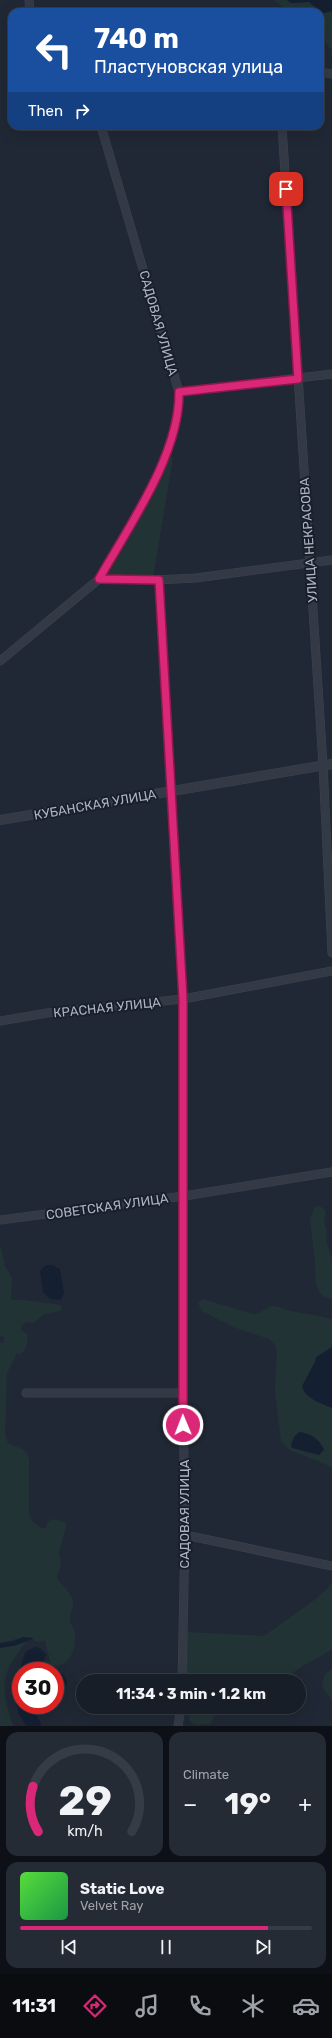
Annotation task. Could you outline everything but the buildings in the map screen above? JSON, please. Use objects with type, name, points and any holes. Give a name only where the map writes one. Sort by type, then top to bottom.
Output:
[{"type":"street","name":"САДОВАЯ УЛИЦА","points":[[99,579],[148,493],[167,452],[179,413],[179,392],[102,130]]},
{"type":"street","name":"УЛИЦА НЕКРАСОВА","points":[[282,130],[309,564],[328,765],[332,953]]},
{"type":"street","points":[[179,392],[332,374]]},
{"type":"street","points":[[0,661],[99,579],[159,580],[226,575],[332,560]]},
{"type":"street","name":"САДОВАЯ УЛИЦА","points":[[159,580],[183,999],[183,1393],[185,1535],[182,1674]]},
{"type":"street","name":"КУБАНСКАЯ УЛИЦА","points":[[0,820],[328,765]]},
{"type":"street","name":"КРАСНАЯ УЛИЦА","points":[[0,1021],[47,1013],[183,999],[332,972]]},
{"type":"street","name":"СОВЕТСКАЯ УЛИЦА","points":[[0,1220],[184,1196],[332,1172]]},
{"type":"street","points":[[26,1393],[183,1393]]},
{"type":"street","points":[[185,1535],[332,1566]]},
{"type":"street","points":[[178,1726],[180,1714]]},
{"type":"shaded area","points":[[274,0],[287,0],[292,3],[309,2],[317,8],[285,8]]},
{"type":"shaded area","points":[[332,11],[332,50],[324,38],[324,13]]},
{"type":"shaded area","points":[[169,456],[173,458],[153,578],[110,577],[107,573]]},
{"type":"shaded area","points":[[319,1206],[323,1208],[326,1213],[324,1221],[327,1233],[326,1241],[332,1259],[332,1299],[325,1297],[320,1293],[316,1285],[310,1219],[315,1207]]},
{"type":"shaded area","points":[[1,1247],[5,1266],[12,1278],[11,1300],[25,1300],[60,1305],[62,1308],[61,1311],[44,1314],[33,1323],[27,1322],[22,1325],[21,1330],[27,1334],[26,1348],[20,1354],[17,1353],[7,1373],[5,1436],[8,1443],[21,1448],[28,1455],[29,1513],[33,1522],[45,1529],[48,1522],[53,1519],[65,1522],[66,1526],[59,1553],[61,1564],[57,1578],[70,1594],[73,1601],[70,1619],[75,1632],[75,1640],[73,1652],[64,1663],[50,1662],[45,1641],[38,1642],[33,1640],[34,1638],[16,1639],[0,1643],[0,1343],[4,1342],[5,1337],[0,1336]]},
{"type":"shaded area","points":[[203,1299],[253,1314],[273,1306],[332,1319],[332,1467],[290,1450],[281,1441],[275,1390],[277,1351],[274,1344],[269,1339],[233,1327],[202,1311],[198,1303]]},
{"type":"shaded area","points":[[332,1582],[332,1650],[302,1666],[292,1674],[186,1674],[187,1632],[264,1636],[313,1601],[327,1589]]},
{"type":"shaded area","points":[[26,1642],[11,1663],[5,1681],[6,1701],[13,1726],[0,1726],[0,1648],[17,1645]]},
{"type":"shaded area","points":[[332,1669],[332,1701],[322,1686],[325,1674]]},
{"type":"shaded area","points":[[189,1714],[216,1714],[210,1724],[197,1725],[192,1723],[189,1719]]},
{"type":"water","points":[[287,0],[332,0],[332,11],[324,13],[324,8],[316,8],[309,2],[291,3]]},
{"type":"water","points":[[46,1265],[52,1265],[60,1269],[64,1293],[61,1300],[50,1299],[43,1292],[40,1271]]},
{"type":"water","points":[[332,1347],[332,1408],[310,1397],[306,1394],[302,1386],[316,1360],[315,1358]]},
{"type":"water","points":[[299,1432],[314,1437],[324,1450],[319,1455],[292,1448],[291,1445],[294,1437]]},
{"type":"water","points":[[23,1637],[34,1638],[17,1645],[0,1648],[0,1643],[11,1642]]},
{"type":"water","points":[[36,1647],[40,1648],[46,1654],[44,1662],[22,1662],[25,1653]]},
{"type":"water","points":[[64,1675],[65,1676],[67,1684],[64,1686]]},
{"type":"water","points":[[19,1714],[36,1714],[41,1726],[26,1726]]},
{"type":"route","points":[[183,1425],[183,999],[159,580],[99,579],[148,493],[167,452],[179,413],[179,392],[298,379],[286,189]]}]
